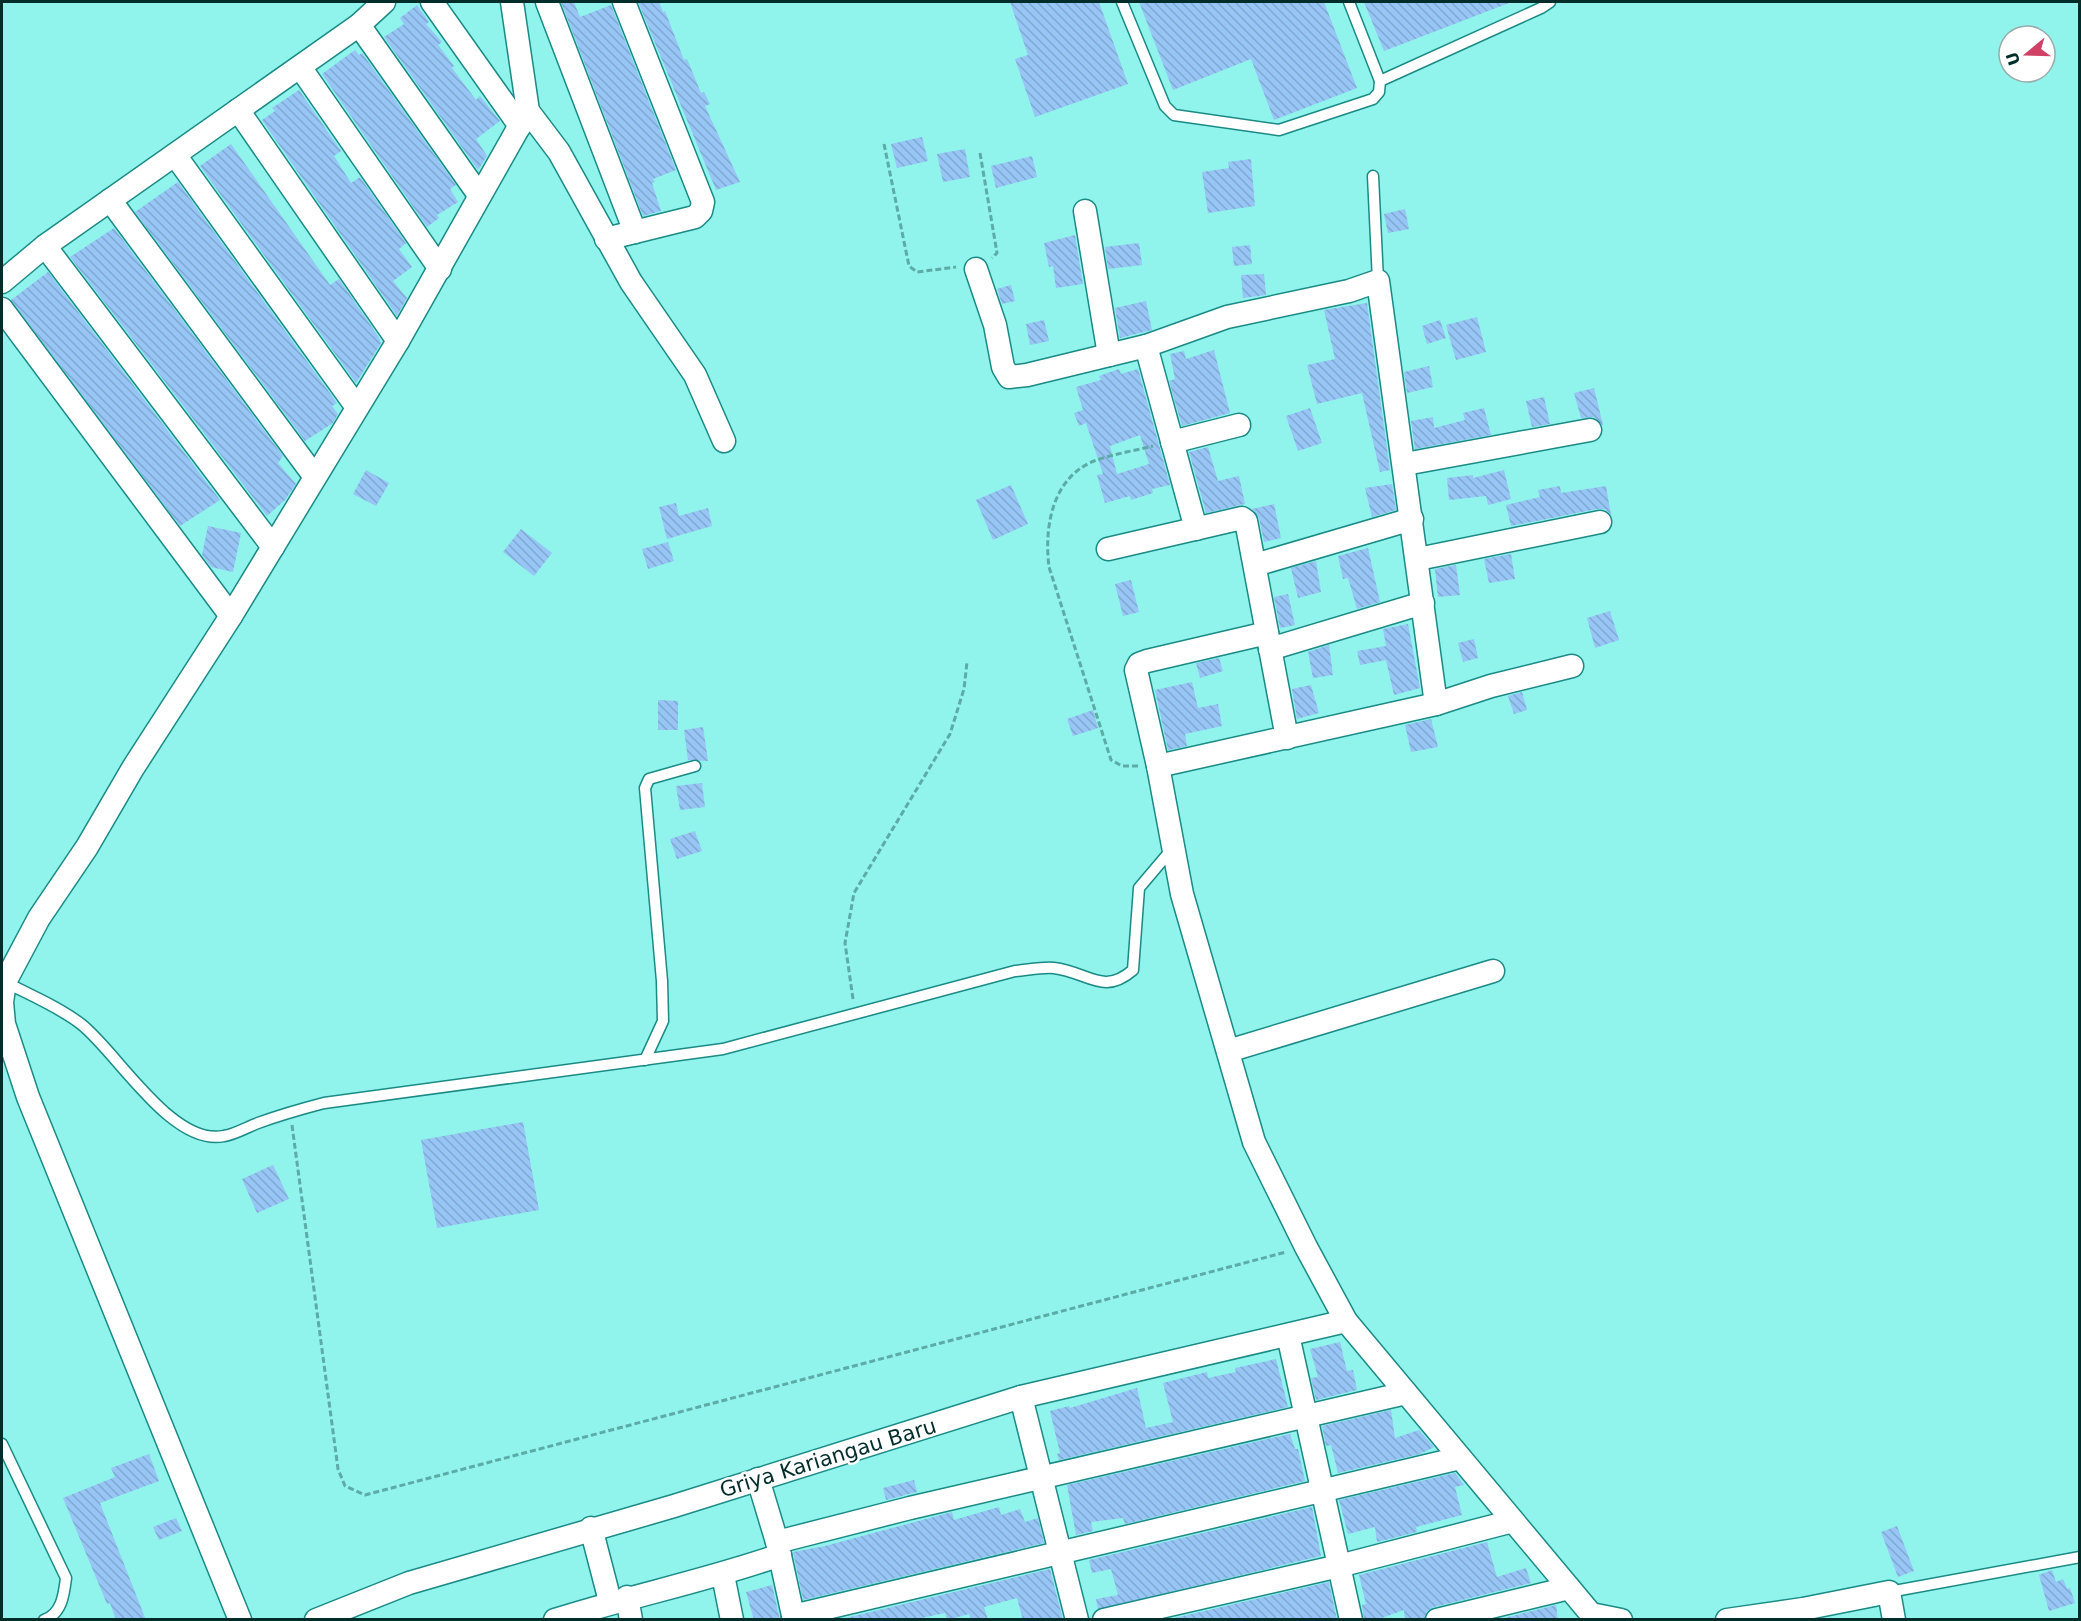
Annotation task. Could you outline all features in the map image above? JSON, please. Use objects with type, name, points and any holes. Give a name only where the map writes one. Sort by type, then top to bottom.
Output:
[{"type":"street","points":[[2,282],[45,246],[358,25],[384,2]]},
{"type":"street","points":[[432,2],[524,118],[559,152],[631,282],[695,375],[724,441]]},
{"type":"street","points":[[240,1620],[28,1097],[4,1024],[2,1002],[5,982],[39,918],[87,847],[133,768],[231,615],[356,406],[398,341],[524,118],[512,2]]},
{"type":"street","points":[[547,2],[635,232]]},
{"type":"street","points":[[606,239],[695,217],[701,211],[703,202],[624,2]]},
{"type":"street","points":[[358,25],[479,195]]},
{"type":"street","points":[[300,66],[440,269]]},
{"type":"street","points":[[238,110],[398,341]]},
{"type":"street","points":[[175,154],[356,406]]},
{"type":"street","points":[[110,200],[315,477]]},
{"type":"street","points":[[1085,211],[1109,355]]},
{"type":"street","points":[[45,246],[273,547]]},
{"type":"street","points":[[976,269],[995,325],[1003,367],[1009,377],[1027,375],[1146,346],[1227,317],[1349,291],[1378,281],[1405,464],[1436,704]]},
{"type":"street","points":[[2,309],[231,615]]},
{"type":"street","points":[[1146,346],[1196,530]]},
{"type":"street","points":[[1172,442],[1239,424]]},
{"type":"street","points":[[1405,464],[1590,430]]},
{"type":"street","points":[[1108,549],[1242,518],[1246,521],[1287,738]]},
{"type":"street","points":[[1255,565],[1412,519]]},
{"type":"street","points":[[1418,559],[1600,522]]},
{"type":"street","points":[[1423,603],[1268,641],[1140,664],[1136,670],[1158,766],[1182,894],[1254,1142],[1306,1247],[1346,1321],[1591,1617],[1621,1620]]},
{"type":"street","points":[[1158,766],[1436,704],[1491,686],[1572,666]]},
{"type":"street","points":[[1228,1052],[1493,971]]},
{"type":"street","name":"Griya Kariangau Baru","points":[[316,1620],[408,1582],[758,1479],[1021,1397],[1346,1321]]},
{"type":"street","points":[[1288,1335],[1351,1620]]},
{"type":"street","points":[[555,1620],[723,1575],[778,1549],[1041,1478],[1406,1393]]},
{"type":"street","points":[[1021,1397],[1077,1620]]},
{"type":"street","points":[[758,1479],[778,1549],[793,1618],[1060,1552],[1460,1458]]},
{"type":"street","points":[[1104,1620],[1339,1566],[1513,1521]]},
{"type":"street","points":[[591,1528],[605,1607]]},
{"type":"street","points":[[723,1575],[732,1620]]},
{"type":"street","points":[[1437,1620],[1569,1588]]},
{"type":"street","points":[[1727,1620],[1803,1609],[1889,1592],[1894,1620]]},
{"type":"street","points":[[605,1607],[632,1620]]},
{"type":"lane","points":[[1122,2],[1165,106],[1173,116],[1279,130],[1373,99],[1379,92],[1380,81],[1349,2]]},
{"type":"lane","points":[[1380,81],[1550,2]]},
{"type":"lane","points":[[1373,176],[1378,281]]},
{"type":"lane","points":[[645,1060],[663,1022],[645,788],[649,779],[694,766]]},
{"type":"lane","points":[[5,982],[80,1023],[180,1124],[201,1134],[224,1136],[289,1111],[324,1103],[723,1049],[1015,971],[1052,968],[1076,972],[1100,983],[1120,982],[1134,970],[1139,888],[1173,846]]},
{"type":"lane","points":[[2,1444],[66,1578],[63,1600],[52,1617],[44,1620]]},
{"type":"lane","points":[[1889,1592],[2079,1557]]},
{"type":"path","points":[[884,144],[909,266],[917,273],[950,266],[976,269],[997,253],[980,153]]},
{"type":"path","points":[[1158,766],[1122,766],[1111,760],[1049,567],[1046,542],[1050,511],[1074,472],[1094,461],[1172,442]]},
{"type":"path","points":[[855,1013],[845,943],[854,893],[950,734],[964,689],[967,662]]},
{"type":"path","points":[[289,1111],[297,1144],[338,1469],[345,1486],[365,1495],[1306,1247]]},
{"type":"building","points":[[561,2],[574,2],[580,17],[611,5],[676,170],[653,179],[655,182],[652,183],[661,211],[643,216]]},
{"type":"building","points":[[638,2],[659,2],[663,12],[665,11],[684,60],[687,59],[701,93],[704,92],[710,104],[705,106],[740,182],[716,190]]},
{"type":"building","points":[[1010,2],[1099,2],[1128,84],[1035,117],[1015,59],[1028,55]]},
{"type":"building","points":[[1139,2],[1324,2],[1357,88],[1274,120],[1251,59],[1173,90]]},
{"type":"building","points":[[1364,2],[1509,2],[1509,3],[1384,51]]},
{"type":"building","points":[[417,5],[429,22],[426,24],[442,42],[438,45],[454,66],[452,68],[476,100],[480,96],[500,121],[476,139],[487,156],[478,170],[384,37],[404,24],[400,18]]},
{"type":"building","points":[[355,50],[359,55],[362,53],[456,185],[450,189],[458,202],[437,215],[439,218],[427,227],[322,74]]},
{"type":"building","points":[[299,90],[341,151],[334,156],[351,183],[360,177],[406,243],[399,249],[412,267],[393,281],[407,298],[397,316],[262,120],[275,111],[272,108]]},
{"type":"building","points":[[922,137],[928,161],[897,168],[891,144]]},
{"type":"building","points":[[231,144],[330,285],[339,279],[378,336],[381,343],[356,383],[200,166]]},
{"type":"building","points":[[965,149],[970,177],[943,182],[937,154]]},
{"type":"building","points":[[1032,156],[1037,177],[996,188],[991,166]]},
{"type":"building","points":[[1251,159],[1255,206],[1208,213],[1202,172],[1229,168],[1228,162]]},
{"type":"building","points":[[178,182],[337,403],[332,406],[338,414],[333,423],[305,441],[135,212]]},
{"type":"building","points":[[1405,209],[1409,229],[1388,233],[1384,214]]},
{"type":"building","points":[[114,228],[283,456],[278,463],[296,484],[285,500],[267,516],[70,257]]},
{"type":"building","points":[[1075,235],[1083,284],[1056,288],[1053,266],[1049,267],[1044,243]]},
{"type":"building","points":[[1139,243],[1142,265],[1108,269],[1105,247]]},
{"type":"building","points":[[1250,245],[1252,264],[1234,266],[1232,247]]},
{"type":"building","points":[[48,272],[220,500],[180,526],[11,300]]},
{"type":"building","points":[[1264,274],[1266,295],[1243,298],[1241,275]]},
{"type":"building","points":[[1011,285],[1015,301],[1002,304],[997,289]]},
{"type":"building","points":[[1146,301],[1152,330],[1120,338],[1115,308]]},
{"type":"building","points":[[1367,303],[1390,470],[1380,472],[1362,393],[1317,404],[1307,365],[1335,359],[1324,310]]},
{"type":"building","points":[[1477,317],[1486,352],[1456,360],[1446,325]]},
{"type":"building","points":[[1044,320],[1049,341],[1030,345],[1026,324]]},
{"type":"building","points":[[1440,320],[1446,338],[1427,344],[1422,326]]},
{"type":"building","points":[[1214,350],[1230,413],[1182,426],[1169,381],[1175,379],[1170,354],[1184,351],[1186,359]]},
{"type":"building","points":[[1429,366],[1433,387],[1407,393],[1404,372]]},
{"type":"building","points":[[1119,369],[1121,374],[1138,369],[1170,485],[1152,489],[1153,493],[1131,500],[1130,496],[1105,503],[1097,475],[1103,474],[1086,423],[1079,426],[1074,413],[1083,410],[1076,387],[1101,380],[1099,376]],"holes":[[[1140,435],[1149,464],[1117,474],[1110,446]]]},
{"type":"building","points":[[1594,388],[1603,425],[1594,417],[1581,418],[1574,393]]},
{"type":"building","points":[[1544,397],[1550,424],[1532,427],[1526,401]]},
{"type":"building","points":[[1310,408],[1322,443],[1298,451],[1286,416]]},
{"type":"building","points":[[1484,408],[1491,435],[1415,449],[1411,421],[1433,417],[1434,428],[1465,420],[1463,413]]},
{"type":"building","points":[[1208,447],[1218,481],[1239,476],[1245,504],[1206,513],[1189,452]]},
{"type":"building","points":[[366,470],[389,483],[376,506],[353,494]]},
{"type":"building","points":[[1504,470],[1511,499],[1488,505],[1486,496],[1449,500],[1447,478],[1473,475],[1473,478]]},
{"type":"building","points":[[1392,484],[1396,510],[1372,517],[1365,488]]},
{"type":"building","points":[[1011,485],[1028,524],[993,540],[976,500]]},
{"type":"building","points":[[1560,486],[1561,493],[1606,486],[1611,515],[1605,509],[1597,509],[1511,526],[1506,505],[1540,497],[1538,490]]},
{"type":"building","points":[[676,503],[679,516],[708,508],[712,526],[667,539],[659,507]]},
{"type":"building","points":[[1274,504],[1281,538],[1264,542],[1259,518],[1252,509]]},
{"type":"building","points":[[208,526],[241,533],[233,572],[211,567],[202,555]]},
{"type":"building","points":[[521,529],[552,553],[534,576],[503,552]]},
{"type":"building","points":[[668,542],[674,561],[648,569],[642,549]]},
{"type":"building","points":[[1368,548],[1380,602],[1357,609],[1348,578],[1343,579],[1338,556]]},
{"type":"building","points":[[1511,554],[1515,579],[1489,583],[1484,559]]},
{"type":"building","points":[[1316,561],[1321,592],[1298,598],[1291,568]]},
{"type":"building","points":[[1456,565],[1460,595],[1438,597],[1435,569]]},
{"type":"building","points":[[1131,580],[1139,612],[1123,616],[1115,584]]},
{"type":"building","points":[[1288,594],[1295,625],[1280,628],[1274,597]]},
{"type":"building","points":[[1610,611],[1619,640],[1595,648],[1587,618]]},
{"type":"building","points":[[1408,624],[1420,688],[1394,695],[1386,660],[1360,665],[1357,651],[1386,646],[1383,629]]},
{"type":"building","points":[[1474,639],[1478,658],[1463,662],[1458,643]]},
{"type":"building","points":[[1329,645],[1333,675],[1313,678],[1308,652]]},
{"type":"building","points":[[1219,658],[1223,671],[1200,678],[1196,663]]},
{"type":"building","points":[[1192,682],[1198,708],[1218,704],[1222,726],[1185,734],[1187,746],[1168,750],[1155,690]]},
{"type":"building","points":[[1311,685],[1319,713],[1297,719],[1292,689]]},
{"type":"building","points":[[1522,692],[1527,710],[1514,714],[1508,696]]},
{"type":"building","points":[[658,700],[678,701],[678,730],[658,730]]},
{"type":"building","points":[[1093,710],[1098,728],[1073,736],[1067,719]]},
{"type":"building","points":[[1431,719],[1438,747],[1411,752],[1405,725]]},
{"type":"building","points":[[703,727],[708,761],[688,760],[684,730]]},
{"type":"building","points":[[702,783],[705,807],[680,810],[676,786]]},
{"type":"building","points":[[695,831],[702,851],[677,859],[670,839]]},
{"type":"building","points":[[523,1122],[539,1210],[437,1228],[421,1140]]},
{"type":"building","points":[[273,1165],[289,1199],[257,1213],[242,1179]]},
{"type":"building","points":[[1340,1342],[1347,1371],[1353,1370],[1357,1390],[1316,1400],[1311,1378],[1318,1377],[1310,1349]]},
{"type":"building","points":[[1276,1359],[1288,1407],[1059,1460],[1057,1454],[1060,1453],[1050,1411],[1069,1406],[1070,1408],[1137,1388],[1146,1428],[1173,1422],[1163,1383],[1207,1372],[1208,1378],[1236,1372],[1235,1368]]},
{"type":"building","points":[[1391,1410],[1395,1438],[1419,1430],[1434,1447],[1420,1454],[1338,1473],[1331,1445],[1326,1446],[1322,1426]]},
{"type":"building","points":[[1290,1434],[1295,1449],[1298,1449],[1305,1481],[1125,1524],[1123,1518],[1091,1522],[1093,1531],[1076,1535],[1067,1485]]},
{"type":"building","points":[[149,1454],[159,1481],[100,1503],[146,1620],[116,1620],[110,1603],[107,1604],[63,1498],[115,1477],[111,1468]]},
{"type":"building","points":[[1455,1473],[1464,1485],[1455,1487],[1462,1515],[1416,1527],[1417,1532],[1377,1542],[1375,1527],[1348,1534],[1339,1500]]},
{"type":"building","points":[[914,1480],[917,1492],[886,1500],[883,1488]]},
{"type":"building","points":[[999,1507],[1001,1515],[1020,1509],[1025,1522],[1038,1518],[1044,1543],[803,1600],[793,1552],[825,1546],[952,1512],[954,1520]]},
{"type":"building","points":[[1312,1507],[1321,1556],[1098,1609],[1096,1599],[1118,1595],[1111,1569],[1092,1573],[1089,1560]]},
{"type":"building","points":[[176,1518],[182,1531],[159,1540],[153,1527]]},
{"type":"building","points":[[1897,1526],[1914,1571],[1898,1577],[1881,1532]]},
{"type":"building","points":[[1487,1542],[1497,1577],[1526,1568],[1531,1583],[1434,1607],[1427,1611],[1424,1620],[1405,1620],[1404,1610],[1376,1620],[1364,1620],[1362,1605],[1366,1604],[1359,1575]]},
{"type":"building","points":[[1050,1569],[1063,1620],[1023,1620],[1017,1598],[984,1607],[988,1620],[971,1620],[969,1614],[947,1620],[945,1613],[912,1620],[837,1620]]},
{"type":"building","points":[[2052,1570],[2056,1582],[2063,1579],[2067,1589],[2070,1588],[2075,1603],[2049,1611],[2039,1575]]},
{"type":"building","points":[[1329,1582],[1337,1620],[1166,1620]]},
{"type":"building","points":[[772,1585],[780,1620],[754,1620],[746,1592]]},
{"type":"building","points":[[1556,1605],[1558,1620],[1496,1620]]}]
